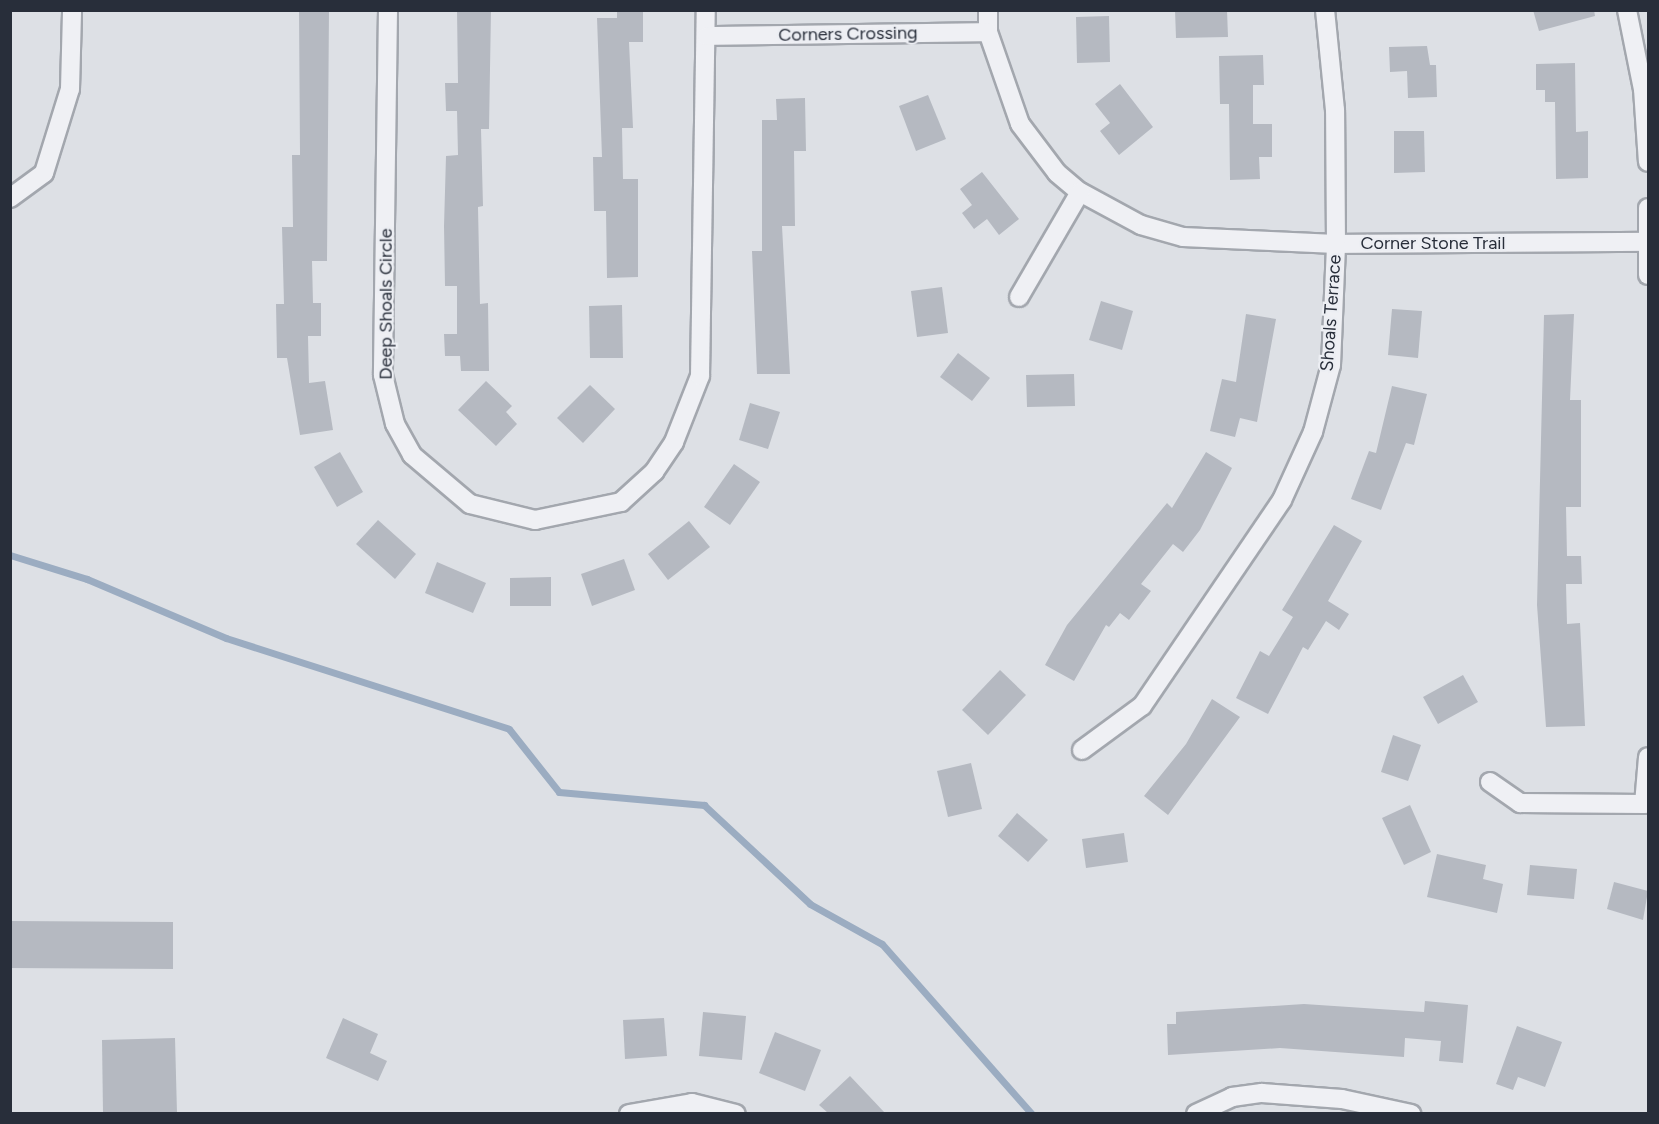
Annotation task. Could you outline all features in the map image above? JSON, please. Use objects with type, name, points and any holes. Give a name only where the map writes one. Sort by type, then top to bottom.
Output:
[{"type":"street","points":[[10,198],[44,173],[70,89],[72,10]]},
{"type":"street","name":"Deep Shoals Circle","points":[[388,10],[383,375],[395,424],[412,455],[470,504],[535,520],[621,502],[654,472],[674,442],[700,376],[706,10]]},
{"type":"street","name":"Corner Stone Trail","points":[[988,10],[988,32],[1020,124],[1057,173],[1080,192],[1141,225],[1183,237],[1336,244],[1646,242]]},
{"type":"street","name":"Shoals Terrace","points":[[1082,750],[1142,706],[1282,500],[1313,432],[1331,365],[1336,244],[1335,110],[1324,10]]},
{"type":"street","points":[[1627,10],[1643,88],[1648,162]]},
{"type":"street","name":"Corners Crossing","points":[[707,36],[988,32]]},
{"type":"street","points":[[1019,297],[1080,192]]},
{"type":"street","points":[[1648,208],[1646,242],[1648,275]]},
{"type":"street","points":[[1490,782],[1520,803],[1644,804],[1648,757]]},
{"type":"street","points":[[1196,1113],[1232,1097],[1262,1093],[1342,1099],[1411,1113]]},
{"type":"street","points":[[629,1113],[692,1103],[736,1113]]},
{"type":"building","points":[[299,10],[329,10],[327,261],[312,261],[313,303],[321,303],[321,336],[308,336],[309,383],[325,381],[333,430],[300,435],[287,358],[277,358],[276,304],[284,304],[282,227],[293,227],[292,155],[300,155]]},
{"type":"building","points":[[457,10],[491,10],[489,129],[481,129],[483,206],[478,207],[480,304],[488,303],[489,371],[461,371],[460,356],[445,356],[444,334],[457,334],[457,286],[445,286],[444,226],[446,156],[458,155],[457,111],[446,111],[445,83],[458,83]]},
{"type":"building","points":[[617,10],[643,10],[643,42],[629,42],[633,128],[622,128],[623,179],[638,179],[638,277],[607,278],[606,211],[594,211],[593,157],[602,157],[597,18],[617,18]]},
{"type":"building","points":[[1175,10],[1227,10],[1228,37],[1176,38]]},
{"type":"building","points":[[1533,10],[1594,10],[1595,16],[1539,31]]},
{"type":"building","points":[[1109,16],[1110,62],[1077,63],[1076,17]]},
{"type":"building","points":[[1427,46],[1430,65],[1436,65],[1437,97],[1408,98],[1407,71],[1390,72],[1389,47]]},
{"type":"building","points":[[1263,55],[1264,85],[1253,85],[1253,124],[1272,124],[1272,157],[1259,157],[1260,179],[1230,180],[1229,104],[1220,104],[1219,56]]},
{"type":"building","points":[[1575,63],[1576,132],[1588,131],[1588,178],[1556,179],[1555,102],[1545,102],[1545,90],[1536,90],[1536,64]]},
{"type":"building","points":[[1120,84],[1153,127],[1119,155],[1100,131],[1110,123],[1095,104]]},
{"type":"building","points":[[928,95],[946,139],[916,151],[899,106]]},
{"type":"building","points":[[805,98],[806,151],[794,151],[795,226],[782,226],[790,374],[757,374],[752,251],[762,251],[762,120],[777,120],[776,99]]},
{"type":"building","points":[[1394,131],[1424,131],[1425,172],[1394,173]]},
{"type":"building","points":[[982,172],[1019,219],[999,235],[987,219],[974,229],[962,213],[972,205],[960,189]]},
{"type":"building","points":[[942,287],[948,333],[917,337],[911,291]]},
{"type":"building","points":[[1101,301],[1133,311],[1122,350],[1089,340]]},
{"type":"building","points":[[622,305],[623,358],[590,358],[589,306]]},
{"type":"building","points":[[1392,309],[1422,311],[1418,358],[1388,355]]},
{"type":"building","points":[[1246,314],[1276,319],[1257,422],[1240,418],[1235,437],[1210,431],[1222,379],[1236,382]]},
{"type":"building","points":[[1574,314],[1570,400],[1581,400],[1581,507],[1566,507],[1567,556],[1581,556],[1582,584],[1566,584],[1567,624],[1580,623],[1585,726],[1546,727],[1537,605],[1544,315]]},
{"type":"building","points":[[958,353],[990,378],[972,401],[940,377]]},
{"type":"building","points":[[1074,374],[1075,406],[1027,407],[1026,375]]},
{"type":"building","points":[[486,381],[512,406],[506,412],[517,424],[496,446],[458,410]]},
{"type":"building","points":[[590,385],[615,409],[583,443],[557,418]]},
{"type":"building","points":[[1392,386],[1427,394],[1414,445],[1406,443],[1381,510],[1351,499],[1369,451],[1376,453]]},
{"type":"building","points":[[750,403],[780,412],[768,449],[739,440]]},
{"type":"building","points":[[340,452],[363,492],[337,507],[314,467]]},
{"type":"building","points":[[1206,452],[1232,468],[1200,530],[1183,552],[1173,544],[1141,584],[1151,591],[1129,620],[1120,613],[1109,627],[1106,625],[1074,681],[1045,665],[1067,625],[1167,503],[1172,508]]},
{"type":"building","points":[[734,464],[760,482],[730,525],[704,507]]},
{"type":"building","points":[[378,520],[416,554],[395,579],[356,544]]},
{"type":"building","points":[[689,521],[710,547],[668,580],[648,554]]},
{"type":"building","points":[[1334,525],[1362,541],[1328,601],[1349,614],[1339,630],[1326,621],[1308,650],[1303,647],[1268,714],[1236,698],[1260,651],[1269,656],[1293,617],[1282,610]]},
{"type":"building","points":[[624,559],[635,590],[592,606],[581,574]]},
{"type":"building","points":[[437,562],[486,583],[473,613],[425,593]]},
{"type":"building","points":[[551,577],[551,606],[510,606],[510,578]]},
{"type":"building","points":[[1000,670],[1026,695],[988,735],[962,710]]},
{"type":"building","points":[[1463,675],[1478,702],[1438,724],[1423,697]]},
{"type":"building","points":[[1212,699],[1240,717],[1168,815],[1144,796],[1186,744]]},
{"type":"building","points":[[1393,735],[1421,745],[1408,781],[1381,772]]},
{"type":"building","points":[[971,763],[982,809],[948,817],[937,771]]},
{"type":"building","points":[[1410,805],[1431,852],[1404,865],[1382,818]]},
{"type":"building","points":[[1017,813],[1048,840],[1028,862],[998,836]]},
{"type":"building","points":[[1124,833],[1128,862],[1086,868],[1082,839]]},
{"type":"building","points":[[1437,854],[1486,865],[1483,879],[1503,884],[1497,913],[1427,897]]},
{"type":"building","points":[[1530,865],[1577,869],[1574,899],[1527,895]]},
{"type":"building","points":[[1614,882],[1648,891],[1643,920],[1607,909]]},
{"type":"building","points":[[10,921],[173,922],[173,969],[10,968]]},
{"type":"building","points":[[1425,1001],[1468,1005],[1463,1063],[1439,1061],[1441,1041],[1405,1038],[1404,1057],[1280,1048],[1168,1055],[1167,1024],[1176,1024],[1176,1012],[1304,1004],[1424,1012]]},
{"type":"building","points":[[703,1012],[746,1016],[742,1060],[699,1056]]},
{"type":"building","points":[[343,1018],[378,1034],[370,1053],[387,1061],[378,1081],[326,1058]]},
{"type":"building","points":[[664,1018],[667,1056],[625,1059],[623,1020]]},
{"type":"building","points":[[1517,1026],[1562,1042],[1545,1087],[1518,1077],[1513,1090],[1496,1084]]},
{"type":"building","points":[[775,1032],[821,1050],[805,1091],[759,1073]]},
{"type":"building","points":[[175,1038],[177,1113],[103,1113],[102,1040]]},
{"type":"building","points":[[850,1076],[885,1113],[828,1113],[819,1105]]},
{"type":"waterway","points":[[10,555],[87,579],[226,638],[509,729],[559,792],[704,805],[810,904],[882,944],[1032,1114]]}]
